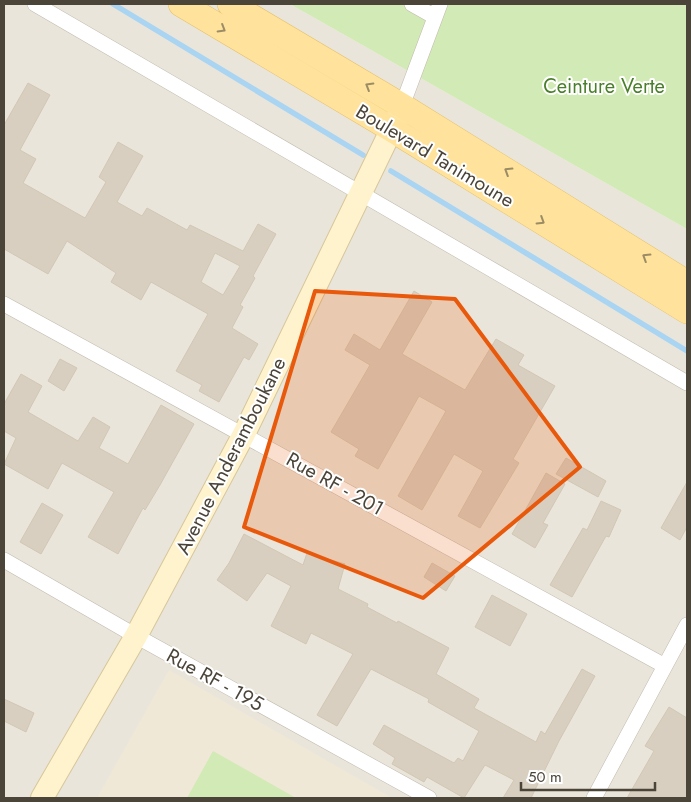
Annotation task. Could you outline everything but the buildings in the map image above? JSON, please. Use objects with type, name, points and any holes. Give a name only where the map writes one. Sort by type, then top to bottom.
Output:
[{"type":"main road","name":"Boulevard Tanimoune","points":[[181,4],[393,130],[687,311]]},
{"type":"main road","name":"Boulevard Tanimoune","points":[[230,4],[402,106],[687,283]]},
{"type":"street","points":[[35,4],[56,9],[362,194],[687,383]]},
{"type":"street","points":[[402,106],[438,10],[412,4]]},
{"type":"street","name":"Avenue Anderamboukane","points":[[42,798],[136,636],[244,434],[393,130],[402,106]]},
{"type":"street","name":"Rue RF - 201","points":[[4,304],[665,666]]},
{"type":"street","name":"Rue RF - 195","points":[[4,560],[136,636],[429,798]]},
{"type":"street","points":[[594,798],[687,625]]},
{"type":"highlighted area","points":[[315,291],[455,299],[580,467],[423,598],[244,527]]},
{"type":"shaded area","points":[[4,4],[290,4],[687,229],[687,798],[4,798]]},
{"type":"shaded area","points":[[169,670],[392,798],[97,798]]},
{"type":"green space","name":"Ceinture Verte","points":[[290,4],[687,4],[687,229]]},
{"type":"green space","points":[[213,751],[296,798],[187,798]]},
{"type":"waterway","points":[[113,4],[363,155]]},
{"type":"waterway","points":[[391,171],[687,351]]}]
